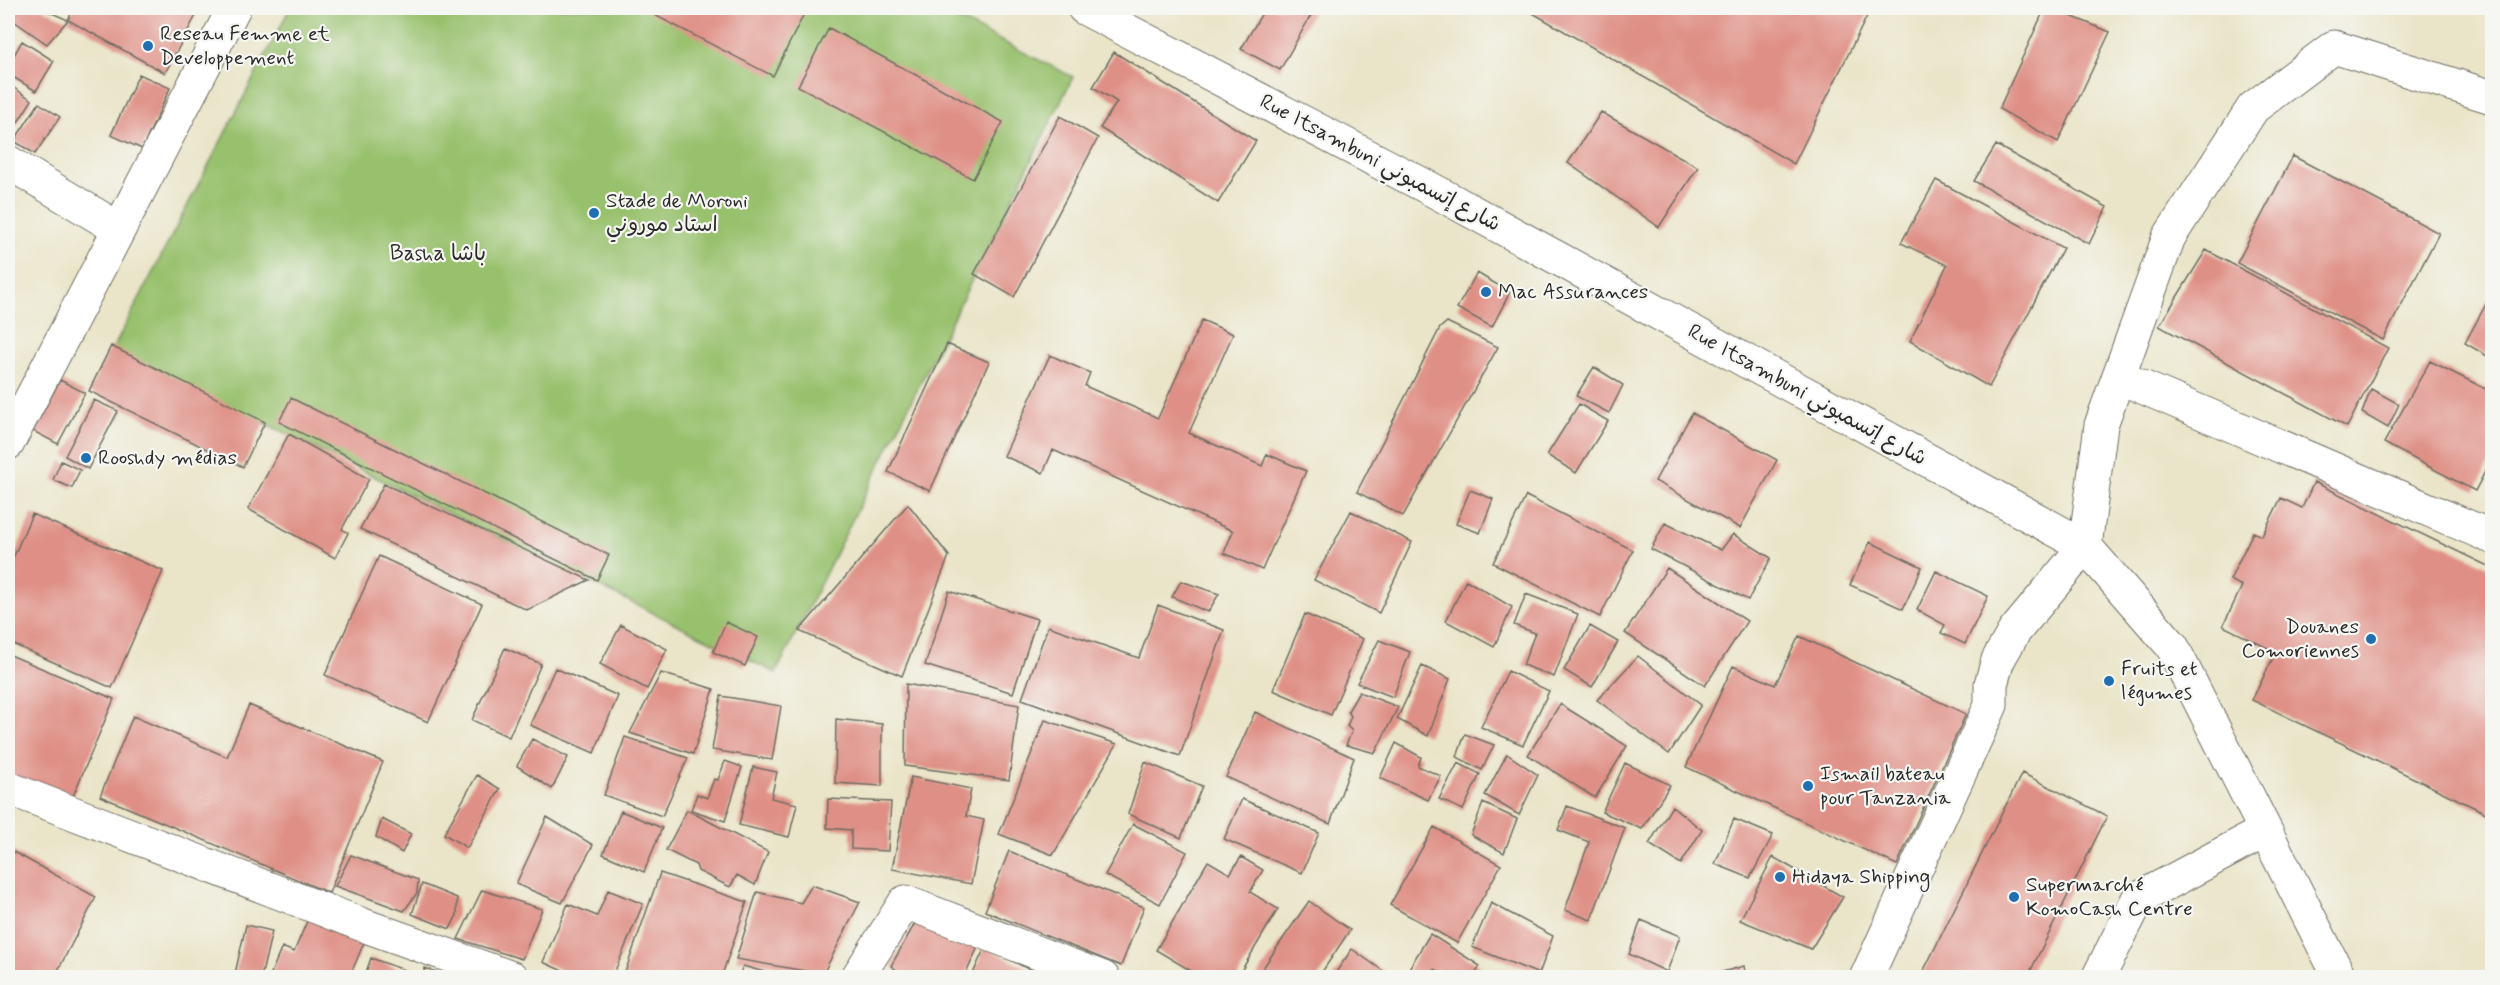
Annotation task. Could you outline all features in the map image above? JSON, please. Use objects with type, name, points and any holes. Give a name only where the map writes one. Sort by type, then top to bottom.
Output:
[{"type":"street","points":[[8,443],[234,8]]},
{"type":"street","name":"Rue Itsambuni شارع إتسمبوني","points":[[1084,8],[1429,188],[2085,546],[2172,646],[2340,978]]},
{"type":"street","points":[[1866,978],[1991,705],[1991,684],[1998,660],[2014,632],[2085,546],[2102,425],[2169,237],[2253,108],[2334,47],[2493,97]]},
{"type":"street","points":[[8,162],[119,229]]},
{"type":"street","points":[[2120,377],[2493,537]]},
{"type":"street","points":[[8,788],[363,925],[512,978]]},
{"type":"street","points":[[2098,978],[2138,899],[2265,831]]},
{"type":"street","points":[[857,978],[905,902],[1103,978]]},
{"type":"green space","name":"Stade de Moroni استاد موروني","points":[[290,8],[936,8],[1073,77],[776,673],[113,349]]},
{"type":"building","points":[[9,8],[47,8],[45,10],[68,20],[47,44],[8,17]]},
{"type":"building","name":"Reseau Femme et Developpement","points":[[74,8],[200,8],[165,73],[68,20]]},
{"type":"building","points":[[641,8],[807,8],[773,76]]},
{"type":"building","points":[[1265,8],[1315,8],[1280,70],[1241,49]]},
{"type":"building","points":[[1524,8],[1871,8],[1794,164]]},
{"type":"building","points":[[2045,8],[2051,8],[2110,32],[2058,142],[1999,109]]},
{"type":"building","points":[[829,28],[1003,122],[973,179],[798,86]]},
{"type":"building","points":[[22,41],[54,61],[36,91],[8,74],[8,66]]},
{"type":"building","points":[[1114,52],[1256,141],[1218,203],[1100,128],[1117,102],[1093,87]]},
{"type":"building","points":[[139,74],[170,88],[142,149],[111,135]]},
{"type":"building","points":[[8,84],[32,100],[8,138]]},
{"type":"building","points":[[39,103],[60,117],[35,154],[14,141]]},
{"type":"building","points":[[1601,112],[1698,167],[1659,227],[1568,163]]},
{"type":"building","points":[[1060,116],[1098,138],[1014,297],[974,274]]},
{"type":"building","points":[[1996,145],[2107,207],[2089,244],[1974,181]]},
{"type":"building","points":[[2293,156],[2439,233],[2383,340],[2237,263]]},
{"type":"building","points":[[1936,180],[2063,248],[1989,387],[1910,341],[1947,265],[1901,243]]},
{"type":"building","points":[[2206,250],[2388,348],[2347,427],[2159,326]]},
{"type":"building","points":[[1477,273],[1510,292],[1492,327],[1457,308]]},
{"type":"building","points":[[2492,293],[2492,359],[2465,343]]},
{"type":"building","points":[[1202,320],[1233,334],[1189,433],[1262,466],[1267,454],[1306,471],[1262,570],[1224,553],[1233,531],[1053,450],[1043,473],[1004,456],[1050,355],[1090,373],[1085,386],[1158,418]]},
{"type":"building","points":[[1447,322],[1498,347],[1403,516],[1357,492],[1440,328]]},
{"type":"building","points":[[947,344],[989,362],[930,491],[888,472]]},
{"type":"building","points":[[111,346],[265,422],[243,467],[89,391]]},
{"type":"building","points":[[2430,361],[2492,392],[2492,458],[2475,491],[2384,443]]},
{"type":"building","points":[[1594,367],[1623,385],[1609,413],[1576,396]]},
{"type":"building","points":[[60,380],[85,393],[58,444],[33,431]]},
{"type":"building","points":[[2371,389],[2399,404],[2388,428],[2362,413]]},
{"type":"building","points":[[291,398],[609,555],[597,580],[279,422]]},
{"type":"building","points":[[94,400],[118,411],[88,469],[65,456]]},
{"type":"building","points":[[1579,404],[1608,421],[1576,473],[1547,455]]},
{"type":"building","points":[[1692,413],[1777,460],[1740,528],[1655,481]]},
{"type":"building","points":[[289,434],[369,479],[342,529],[348,533],[335,558],[248,509]]},
{"type":"building","points":[[61,461],[80,470],[72,488],[53,480]]},
{"type":"building","name":"Douanes Comoriennes","points":[[2314,482],[2492,568],[2492,816],[2252,700],[2276,652],[2223,626],[2242,586],[2230,580],[2253,532],[2262,536],[2281,498],[2302,508]]},
{"type":"building","points":[[384,484],[589,580],[527,610],[360,529]]},
{"type":"building","points":[[1470,490],[1493,499],[1480,533],[1456,524]]},
{"type":"building","points":[[1526,496],[1633,550],[1600,617],[1493,563]]},
{"type":"building","points":[[908,504],[949,556],[902,676],[799,631]]},
{"type":"building","points":[[1351,511],[1412,542],[1379,613],[1314,580]]},
{"type":"building","points":[[32,514],[163,571],[112,688],[8,642],[8,570]]},
{"type":"building","points":[[1665,523],[1721,550],[1733,534],[1771,558],[1748,600],[1651,549]]},
{"type":"building","points":[[1870,542],[1922,567],[1903,609],[1850,585]]},
{"type":"building","points":[[379,556],[482,604],[428,722],[325,675]]},
{"type":"building","points":[[1667,568],[1747,621],[1705,686],[1625,633]]},
{"type":"building","points":[[1936,571],[1988,596],[1965,644],[1941,633],[1945,625],[1917,610]]},
{"type":"building","points":[[1466,580],[1512,607],[1494,647],[1446,621]]},
{"type":"building","points":[[1181,581],[1219,594],[1208,612],[1172,597]]},
{"type":"building","points":[[949,591],[1037,619],[1013,693],[925,665]]},
{"type":"building","points":[[1526,594],[1578,614],[1554,677],[1523,665],[1535,633],[1514,625]]},
{"type":"building","points":[[1158,605],[1224,630],[1180,756],[1022,699],[1048,626],[1139,658]]},
{"type":"building","points":[[1305,614],[1363,639],[1331,715],[1273,690]]},
{"type":"building","points":[[726,622],[758,637],[745,666],[713,652]]},
{"type":"building","points":[[621,625],[667,649],[647,689],[600,664]]},
{"type":"building","points":[[1590,626],[1618,642],[1592,687],[1564,670]]},
{"type":"building","points":[[1799,636],[1966,714],[1897,865],[1686,767],[1733,666],[1775,685]]},
{"type":"building","points":[[1379,640],[1410,652],[1393,697],[1357,683]]},
{"type":"building","points":[[505,648],[541,664],[509,737],[472,720]]},
{"type":"building","points":[[8,654],[114,699],[71,801],[8,774]]},
{"type":"building","points":[[1638,656],[1701,705],[1669,754],[1597,700]]},
{"type":"building","points":[[1422,666],[1450,679],[1428,736],[1397,719]]},
{"type":"building","points":[[555,668],[618,696],[594,753],[530,725]]},
{"type":"building","points":[[1508,671],[1549,691],[1523,745],[1481,727]]},
{"type":"building","points":[[661,673],[714,689],[693,754],[630,733]]},
{"type":"building","points":[[906,684],[1019,705],[1009,780],[905,766]]},
{"type":"building","points":[[1359,692],[1398,707],[1375,753],[1346,745],[1352,731],[1347,726],[1351,716],[1348,711]]},
{"type":"building","points":[[721,696],[781,706],[772,760],[712,750]]},
{"type":"building","points":[[1560,704],[1627,746],[1595,798],[1528,755]]},
{"type":"building","points":[[249,705],[383,762],[329,893],[100,796],[133,716],[227,757]]},
{"type":"building","points":[[1255,712],[1354,758],[1330,824],[1226,777]]},
{"type":"building","points":[[836,719],[882,724],[882,786],[835,783]]},
{"type":"building","points":[[1045,720],[1117,744],[1053,855],[999,834]]},
{"type":"building","points":[[1465,734],[1494,745],[1482,770],[1457,757]]},
{"type":"building","points":[[625,737],[688,758],[662,816],[604,795]]},
{"type":"building","points":[[532,739],[568,757],[552,789],[517,766]]},
{"type":"building","points":[[1396,743],[1421,757],[1418,766],[1441,776],[1428,800],[1380,778]]},
{"type":"building","points":[[1507,754],[1538,775],[1519,815],[1485,795]]},
{"type":"building","points":[[725,761],[742,767],[725,821],[691,810],[697,794],[707,798],[714,779],[718,780]]},
{"type":"building","points":[[1145,762],[1202,786],[1181,838],[1128,814]]},
{"type":"building","points":[[1458,763],[1480,774],[1463,810],[1439,799]]},
{"type":"building","points":[[1625,763],[1670,785],[1642,829],[1602,812]]},
{"type":"building","points":[[753,767],[777,772],[771,798],[797,804],[789,837],[739,825]]},
{"type":"building","name":"Supermarché KomoCash Centre","points":[[2022,773],[2107,816],[2027,978],[1920,978]]},
{"type":"building","points":[[477,775],[500,789],[467,848],[444,834]]},
{"type":"building","points":[[911,777],[971,789],[966,816],[984,820],[971,884],[892,869]]},
{"type":"building","points":[[828,799],[891,802],[888,851],[851,849],[851,830],[827,828]]},
{"type":"building","points":[[1242,799],[1319,833],[1302,873],[1224,839]]},
{"type":"building","points":[[1483,803],[1517,819],[1504,853],[1471,835]]},
{"type":"building","points":[[1567,806],[1625,828],[1591,920],[1565,910],[1589,842],[1558,830]]},
{"type":"building","points":[[1672,806],[1702,830],[1681,864],[1649,844]]},
{"type":"building","points":[[687,810],[768,852],[755,885],[737,875],[730,887],[698,871],[696,865],[666,850]]},
{"type":"building","points":[[621,811],[662,828],[644,872],[603,854]]},
{"type":"building","points":[[547,817],[593,845],[562,903],[516,884]]},
{"type":"building","points":[[382,819],[411,834],[402,853],[376,837]]},
{"type":"building","points":[[1734,819],[1773,835],[1750,878],[1715,864]]},
{"type":"building","points":[[1133,824],[1187,852],[1160,904],[1105,875]]},
{"type":"building","points":[[1434,827],[1501,865],[1457,943],[1390,905]]},
{"type":"building","points":[[8,849],[96,897],[54,978],[8,978]]},
{"type":"building","points":[[1009,851],[1144,907],[1121,966],[985,911]]},
{"type":"building","points":[[351,855],[418,880],[417,893],[404,911],[335,886]]},
{"type":"building","points":[[1241,857],[1263,870],[1250,892],[1278,909],[1237,978],[1203,978],[1156,950],[1208,861],[1230,874]]},
{"type":"building","points":[[1773,857],[1843,897],[1811,949],[1740,920]]},
{"type":"building","points":[[660,873],[747,902],[721,978],[623,978]]},
{"type":"building","points":[[422,884],[457,898],[457,915],[450,929],[412,914]]},
{"type":"building","points":[[812,885],[860,902],[823,974],[736,959],[757,892],[801,903]]},
{"type":"building","points":[[482,890],[542,909],[522,959],[458,939]]},
{"type":"building","points":[[608,890],[643,904],[612,978],[578,978],[543,962],[568,904],[597,916]]},
{"type":"building","points":[[1309,901],[1350,930],[1318,978],[1256,978]]},
{"type":"building","points":[[1491,903],[1553,936],[1539,974],[1472,947]]},
{"type":"building","points":[[310,914],[366,938],[349,978],[269,978],[282,947],[294,952]]},
{"type":"building","points":[[918,918],[981,940],[964,978],[908,978],[891,966]]},
{"type":"building","points":[[1641,920],[1680,936],[1667,972],[1629,954]]},
{"type":"building","points":[[246,925],[272,931],[261,978],[234,978]]},
{"type":"building","points":[[1430,934],[1480,966],[1473,978],[1449,978],[1435,969],[1430,978],[1420,978],[1408,970]]},
{"type":"building","points":[[985,947],[1046,978],[971,978]]},
{"type":"building","points":[[1352,949],[1393,978],[1332,978]]},
{"type":"building","points":[[371,958],[415,974],[413,978],[364,978]]},
{"type":"building","points":[[743,966],[782,977],[782,978],[738,978]]},
{"type":"building","points":[[1744,966],[1746,978],[1704,978],[1704,977]]},
{"type":"building","points":[[872,967],[899,977],[899,978],[866,978]]},
{"type":"building","points":[[425,968],[450,977],[450,978],[422,978]]},
{"type":"place","name":"Reseau Femme et Developpement","points":[[148,46]]},
{"type":"place","name":"Stade de Moroni استاد موروني","points":[[594,213]]},
{"type":"place","name":"Mac Assurances","points":[[1486,292]]},
{"type":"place","name":"Rooshdy médias","points":[[86,458]]},
{"type":"place","name":"Douanes Comoriennes","points":[[2371,639]]},
{"type":"place","name":"Fruits et légumes","points":[[2109,681]]},
{"type":"place","name":"Ismail bateau pour Tanzania","points":[[1808,786]]},
{"type":"place","name":"Hidaya Shipping","points":[[1780,877]]},
{"type":"place","name":"Supermarché KomoCash Centre","points":[[2014,897]]},
{"type":"district","name":"Basha باشا","points":[[438,254]]}]
